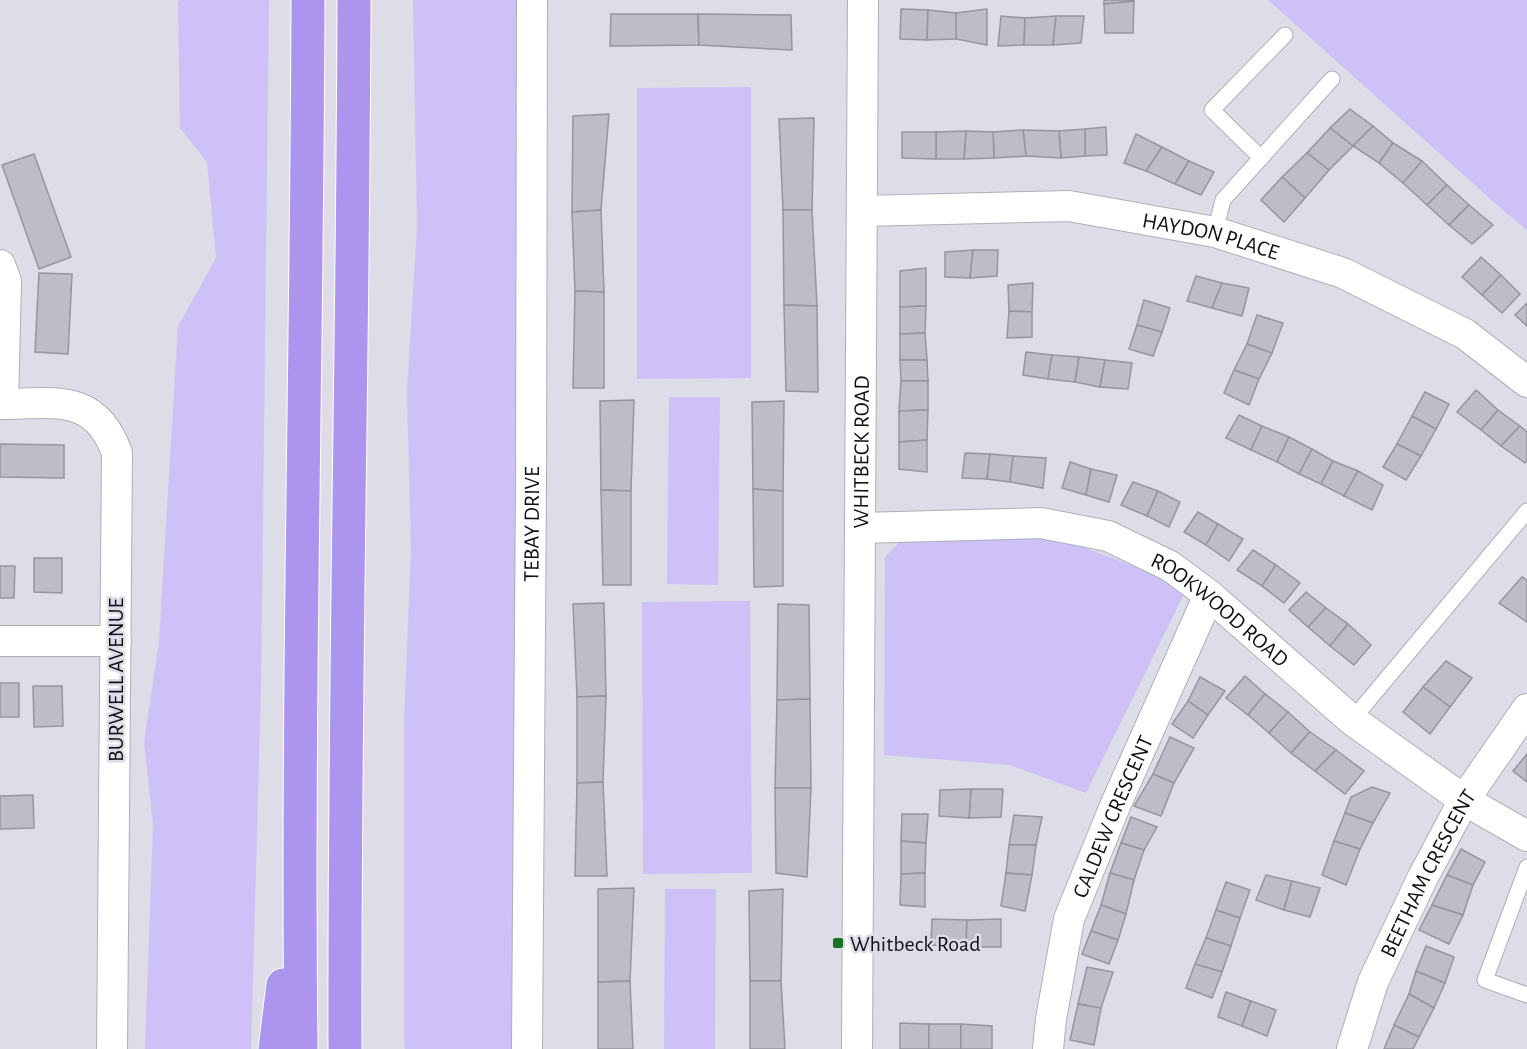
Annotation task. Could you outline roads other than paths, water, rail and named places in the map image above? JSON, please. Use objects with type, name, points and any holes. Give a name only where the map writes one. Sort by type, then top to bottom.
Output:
[{"type":"highway","points":[[301,1049],[299,849],[308,0]]},
{"type":"highway","points":[[345,1049],[345,839],[354,237],[354,0]]},
{"type":"highway","points":[[345,839],[366,1049]]},
{"type":"highway","points":[[275,1049],[299,849]]},
{"type":"street","name":"TEBAY DRIVE","points":[[527,1049],[532,0]]},
{"type":"street","name":"WHITBECK ROAD","points":[[857,1049],[863,0]]},
{"type":"street","name":"HAYDON PLACE","points":[[862,211],[1069,206],[1215,232],[1343,273],[1465,334],[1527,382]]},
{"type":"street","points":[[0,265],[6,281],[2,404]]},
{"type":"street","name":"BURWELL AVENUE","points":[[2,404],[82,408],[97,418],[111,436],[117,453],[112,1049]]},
{"type":"street","name":"ROOKWOOD ROAD","points":[[860,528],[1041,523],[1108,536],[1170,566],[1209,595],[1352,720],[1464,800],[1527,836]]},
{"type":"street","name":"CALDEW CRESCENT","points":[[1048,1049],[1051,1019],[1069,919],[1118,798],[1209,595]]},
{"type":"street","points":[[0,641],[116,641]]},
{"type":"street","name":"BEETHAM CRESCENT","points":[[1352,1049],[1373,982],[1422,879],[1464,800],[1527,709]]},
{"type":"lane","points":[[1261,158],[1212,110],[1285,35]]},
{"type":"lane","points":[[1215,232],[1223,200],[1332,79]]},
{"type":"lane","points":[[1352,720],[1527,511]]},
{"type":"lane","points":[[1527,867],[1485,980],[1527,994]]},
{"type":"place","name":"Whitbeck Road","points":[[838,943]]}]
